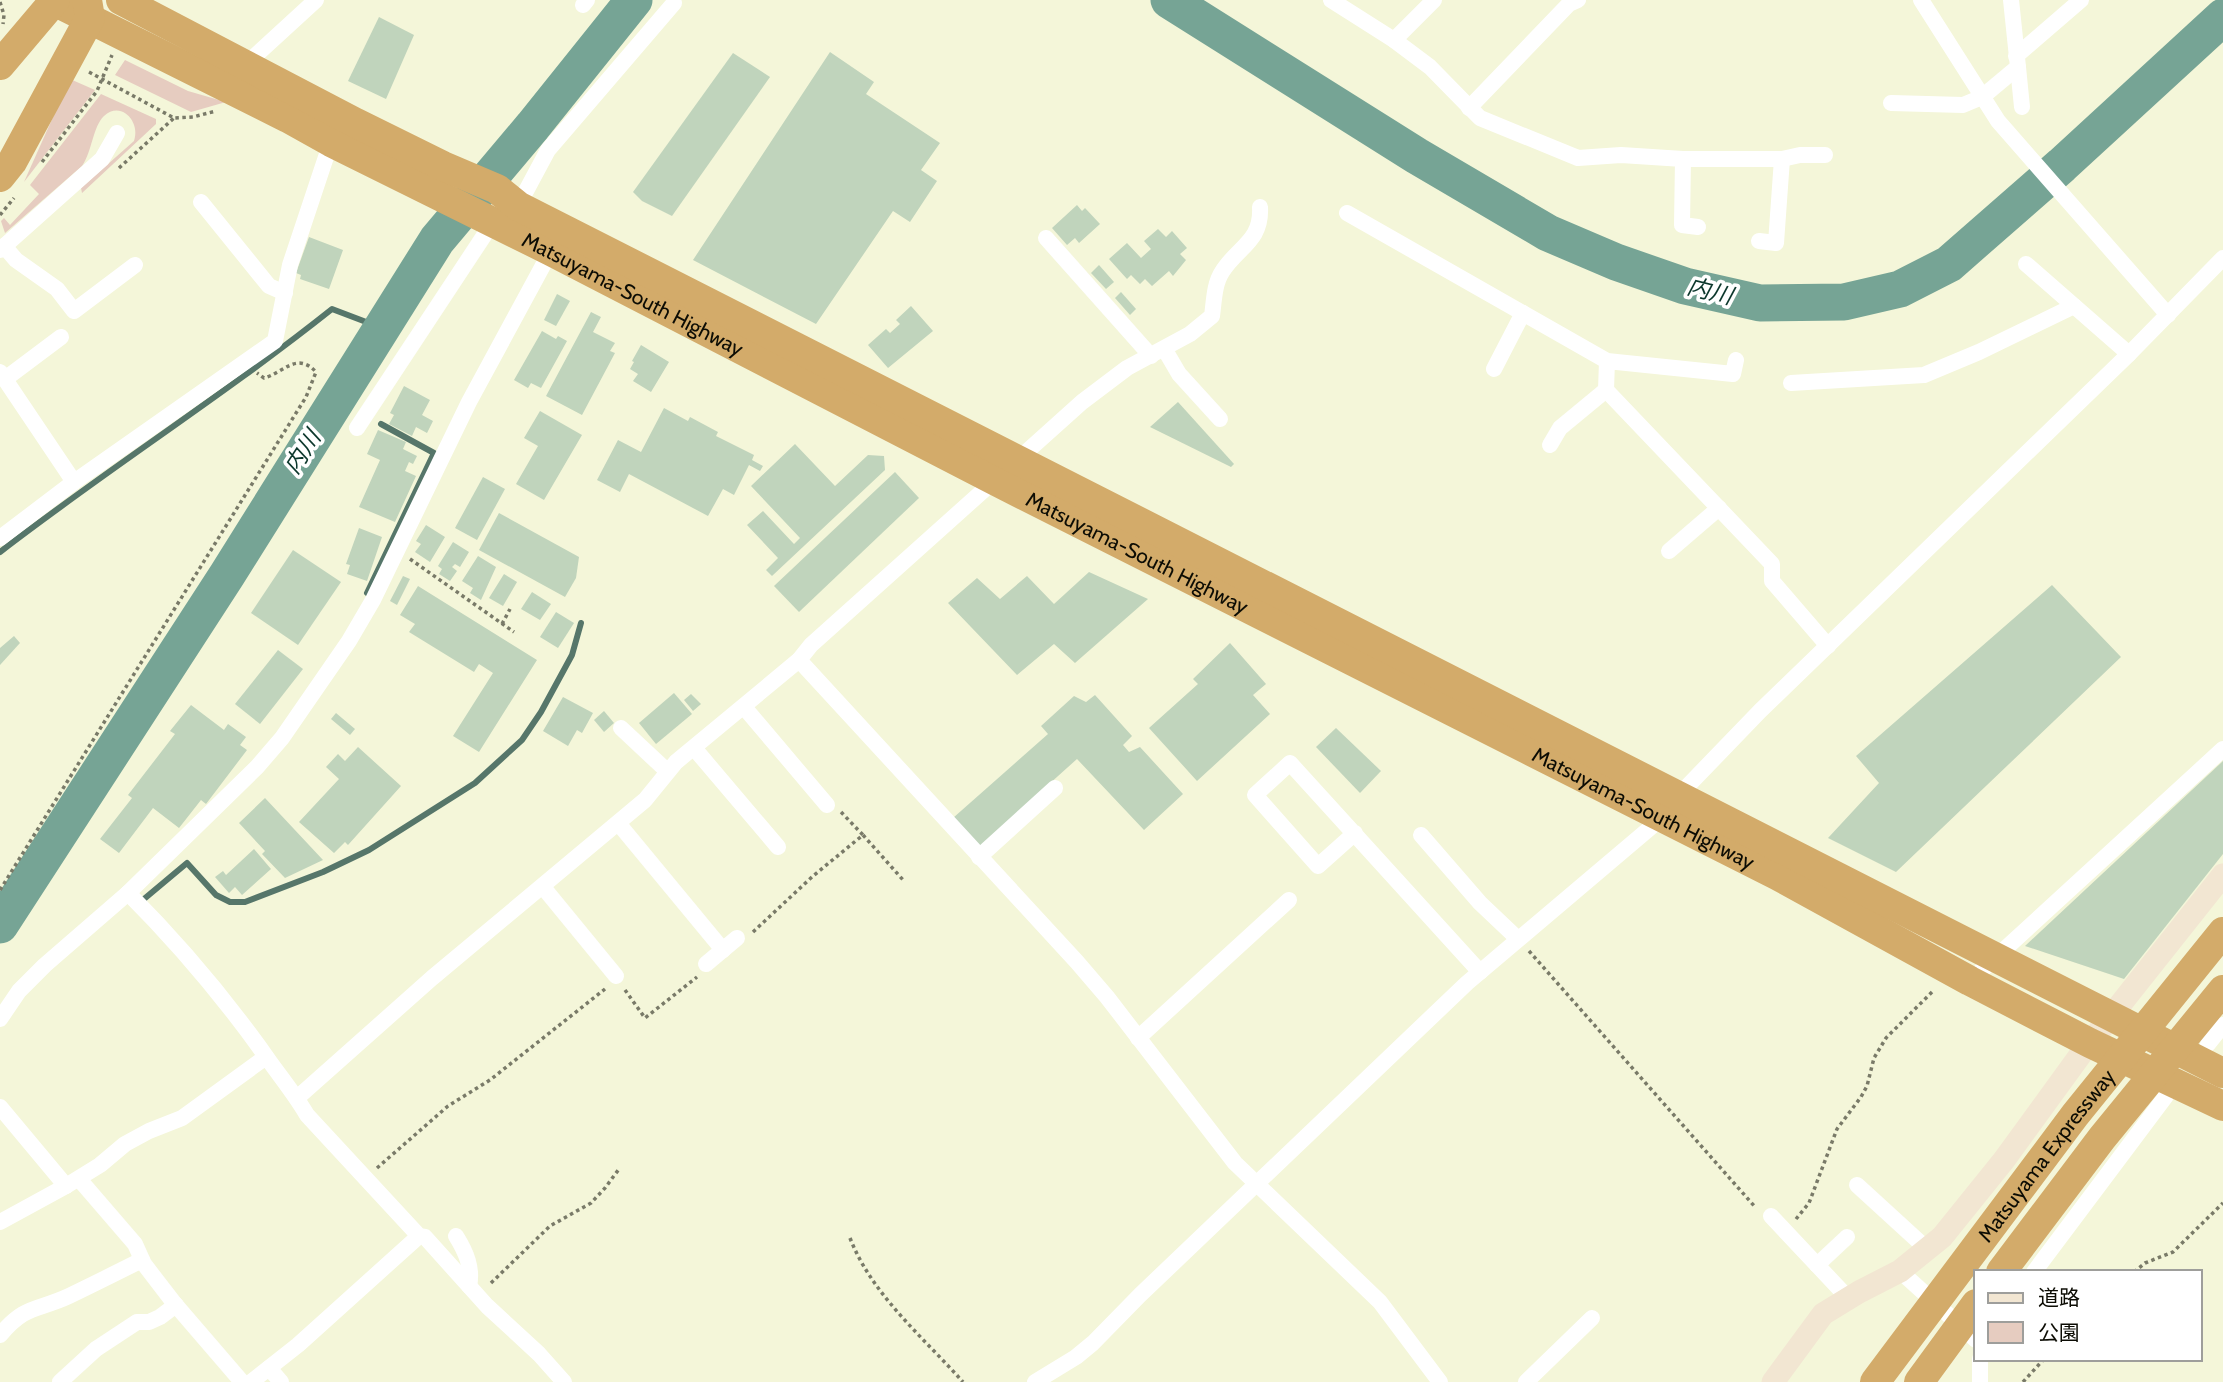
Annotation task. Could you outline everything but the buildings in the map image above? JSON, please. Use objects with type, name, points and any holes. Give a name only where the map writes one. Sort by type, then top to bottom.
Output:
[{"type":"highway","name":"Matsuyama-South Highway","points":[[54,0],[88,9],[121,34],[331,142],[436,178]]},
{"type":"highway","points":[[0,65],[54,0]]},
{"type":"highway","name":"Matsuyama-South Highway","points":[[121,0],[244,66],[436,178],[557,240],[996,481],[1670,807],[1996,957],[2110,1018],[2223,1073]]},
{"type":"highway","points":[[7,187],[12,162],[68,61],[88,9]]},
{"type":"highway","name":"Matsuyama-South Highway","points":[[557,240],[1017,460],[1670,807],[1777,875],[1970,981],[2090,1043],[2223,1106]]},
{"type":"highway","name":"Matsuyama Expressway","points":[[1875,1382],[2075,1115],[2223,932]]},
{"type":"highway","name":"Matsuyama Expressway","points":[[2003,1270],[2102,1139],[2223,990]]},
{"type":"highway","points":[[1931,1382],[1958,1344],[1974,1311]]},
{"type":"highway","points":[[1919,1382],[1958,1344]]},
{"type":"street","points":[[221,84],[316,0]]},
{"type":"street","points":[[1331,0],[1394,40],[1430,67],[1480,118],[1578,158],[1621,155],[1683,159],[1782,159],[1800,155],[1825,155]]},
{"type":"street","points":[[1394,40],[1434,0]]},
{"type":"street","points":[[1921,0],[1998,121],[2168,315]]},
{"type":"street","points":[[2011,0],[2022,107]]},
{"type":"street","points":[[1891,103],[1963,105],[1982,97],[2081,0]]},
{"type":"street","points":[[1469,108],[1571,1]]},
{"type":"street","points":[[357,428],[496,208],[674,3]]},
{"type":"street","points":[[117,133],[102,159],[2,248],[57,289],[74,311],[135,265]]},
{"type":"street","points":[[0,538],[74,482],[275,341],[290,265],[331,142]]},
{"type":"street","points":[[1683,159],[1682,225],[1698,227]]},
{"type":"street","points":[[1759,241],[1776,243],[1782,159]]},
{"type":"street","points":[[201,202],[269,286],[285,293]]},
{"type":"street","points":[[297,1098],[432,978],[645,800],[667,771],[799,660],[811,645],[1082,402],[1127,368],[1190,334],[1212,316],[1221,273],[1256,235],[1261,218],[1260,207]]},
{"type":"street","points":[[1347,213],[1607,360],[1733,374],[1736,360]]},
{"type":"street","points":[[1046,238],[1220,419]]},
{"type":"street","points":[[0,1019],[28,982],[128,893],[257,767],[282,738],[349,641],[373,600],[469,402],[557,240]]},
{"type":"street","points":[[1035,1382],[1076,1357],[1093,1343],[1255,1184],[1480,972],[1670,807],[1760,711],[2129,354],[2223,258]]},
{"type":"street","points":[[2026,264],[2129,354]]},
{"type":"street","points":[[1791,383],[1924,375],[2074,306]]},
{"type":"street","points":[[1494,369],[1523,313]]},
{"type":"street","points":[[61,337],[3,375],[74,482]]},
{"type":"street","points":[[1607,360],[1606,390],[1772,564],[1772,581],[1828,646]]},
{"type":"street","points":[[1550,445],[1560,428],[1606,390]]},
{"type":"street","points":[[1669,551],[1719,508]]},
{"type":"street","points":[[799,660],[1077,962],[1214,1139],[1255,1184],[1380,1303],[1440,1382]]},
{"type":"street","points":[[744,707],[827,805]]},
{"type":"street","points":[[621,728],[667,771]]},
{"type":"street","points":[[694,748],[778,847]]},
{"type":"street","points":[[1970,981],[2223,749]]},
{"type":"street","points":[[1355,833],[1318,866],[1255,795],[1290,763],[1355,833],[1480,972]]},
{"type":"street","points":[[979,857],[1055,788]]},
{"type":"street","points":[[618,823],[723,950]]},
{"type":"street","points":[[1421,835],[1480,903],[1518,939]]},
{"type":"street","points":[[1773,1382],[1823,1314],[1900,1271],[1942,1237],[2223,875]]},
{"type":"street","points":[[543,887],[617,977]]},
{"type":"street","points":[[128,893],[214,986],[307,1115],[419,1236],[425,1237],[473,1291],[539,1354],[564,1382]]},
{"type":"street","points":[[1138,1038],[1289,900]]},
{"type":"street","points":[[706,964],[737,938]]},
{"type":"street","points":[[2208,1044],[2223,1025]]},
{"type":"street","points":[[0,1222],[73,1182],[125,1144],[182,1118],[266,1057]]},
{"type":"street","points":[[2036,1270],[2166,1096]]},
{"type":"street","points":[[0,1107],[135,1244],[142,1260],[176,1305],[242,1382]]},
{"type":"street","points":[[1857,1185],[1927,1249]]},
{"type":"street","points":[[1771,1216],[1849,1298]]},
{"type":"street","points":[[251,1382],[333,1314],[419,1236]]},
{"type":"street","points":[[456,1236],[469,1264],[473,1291]]},
{"type":"street","points":[[1817,1265],[1847,1237]]},
{"type":"street","points":[[0,1335],[11,1322],[29,1309],[66,1298],[142,1260]]},
{"type":"street","points":[[1900,1271],[1958,1344]]},
{"type":"street","points":[[60,1382],[96,1349],[137,1322],[149,1322],[176,1305]]},
{"type":"street","points":[[1526,1382],[1592,1318]]},
{"type":"street","points":[[1980,1361],[1980,1382]]},
{"type":"street","points":[[269,1368],[281,1382]]},
{"type":"path","points":[[39,166],[97,91],[121,34]]},
{"type":"path","points":[[0,215],[7,187]]},
{"type":"path","points":[[0,890],[250,490],[306,397],[316,372],[309,364],[302,363],[290,364],[271,377],[259,376]]},
{"type":"path","points":[[397,550],[514,632]]},
{"type":"path","points":[[502,624],[510,609]]},
{"type":"path","points":[[827,805],[839,809],[904,881]]},
{"type":"path","points":[[737,938],[747,938],[813,876],[863,835]]},
{"type":"path","points":[[1518,939],[1763,1216],[1771,1216]]},
{"type":"path","points":[[365,1178],[448,1106],[490,1080],[617,977],[645,1018],[702,973],[706,964]]},
{"type":"path","points":[[1786,1231],[1809,1203],[1837,1129],[1867,1086],[1874,1058],[1886,1038],[1931,994],[1939,982]]},
{"type":"path","points":[[473,1291],[550,1226],[590,1203],[606,1188],[619,1169]]},
{"type":"path","points":[[2137,1270],[2173,1252],[2223,1203]]},
{"type":"path","points":[[850,1238],[874,1285],[963,1382]]},
{"type":"path","points":[[2023,1382],[2042,1361]]},
{"type":"green space","points":[[125,60],[188,91],[226,102],[191,112],[115,75]]},
{"type":"green space","points":[[70,79],[95,90],[24,182]]},
{"type":"green space","points":[[101,94],[156,119],[156,124],[82,193],[81,188],[134,141],[135,127],[128,115],[117,110],[104,116],[97,126],[82,166],[5,233],[1,221],[4,218],[10,225],[39,194],[30,185]]},
{"type":"waterway","name":"内川","points":[[0,925],[227,575],[437,240],[634,0]]},
{"type":"waterway","name":"内川","points":[[1169,0],[1417,156],[1548,233],[1616,262],[1685,286],[1760,303],[1844,302],[1900,289],[1949,264],[2062,165],[2223,17]]},
{"type":"waterway","points":[[0,552],[332,309],[382,328]]},
{"type":"waterway","points":[[367,593],[434,453],[381,424]]},
{"type":"waterway","points":[[144,899],[187,863],[216,895],[230,902],[245,902],[323,872],[369,850],[475,783],[522,740],[541,712],[572,655],[581,623]]}]
